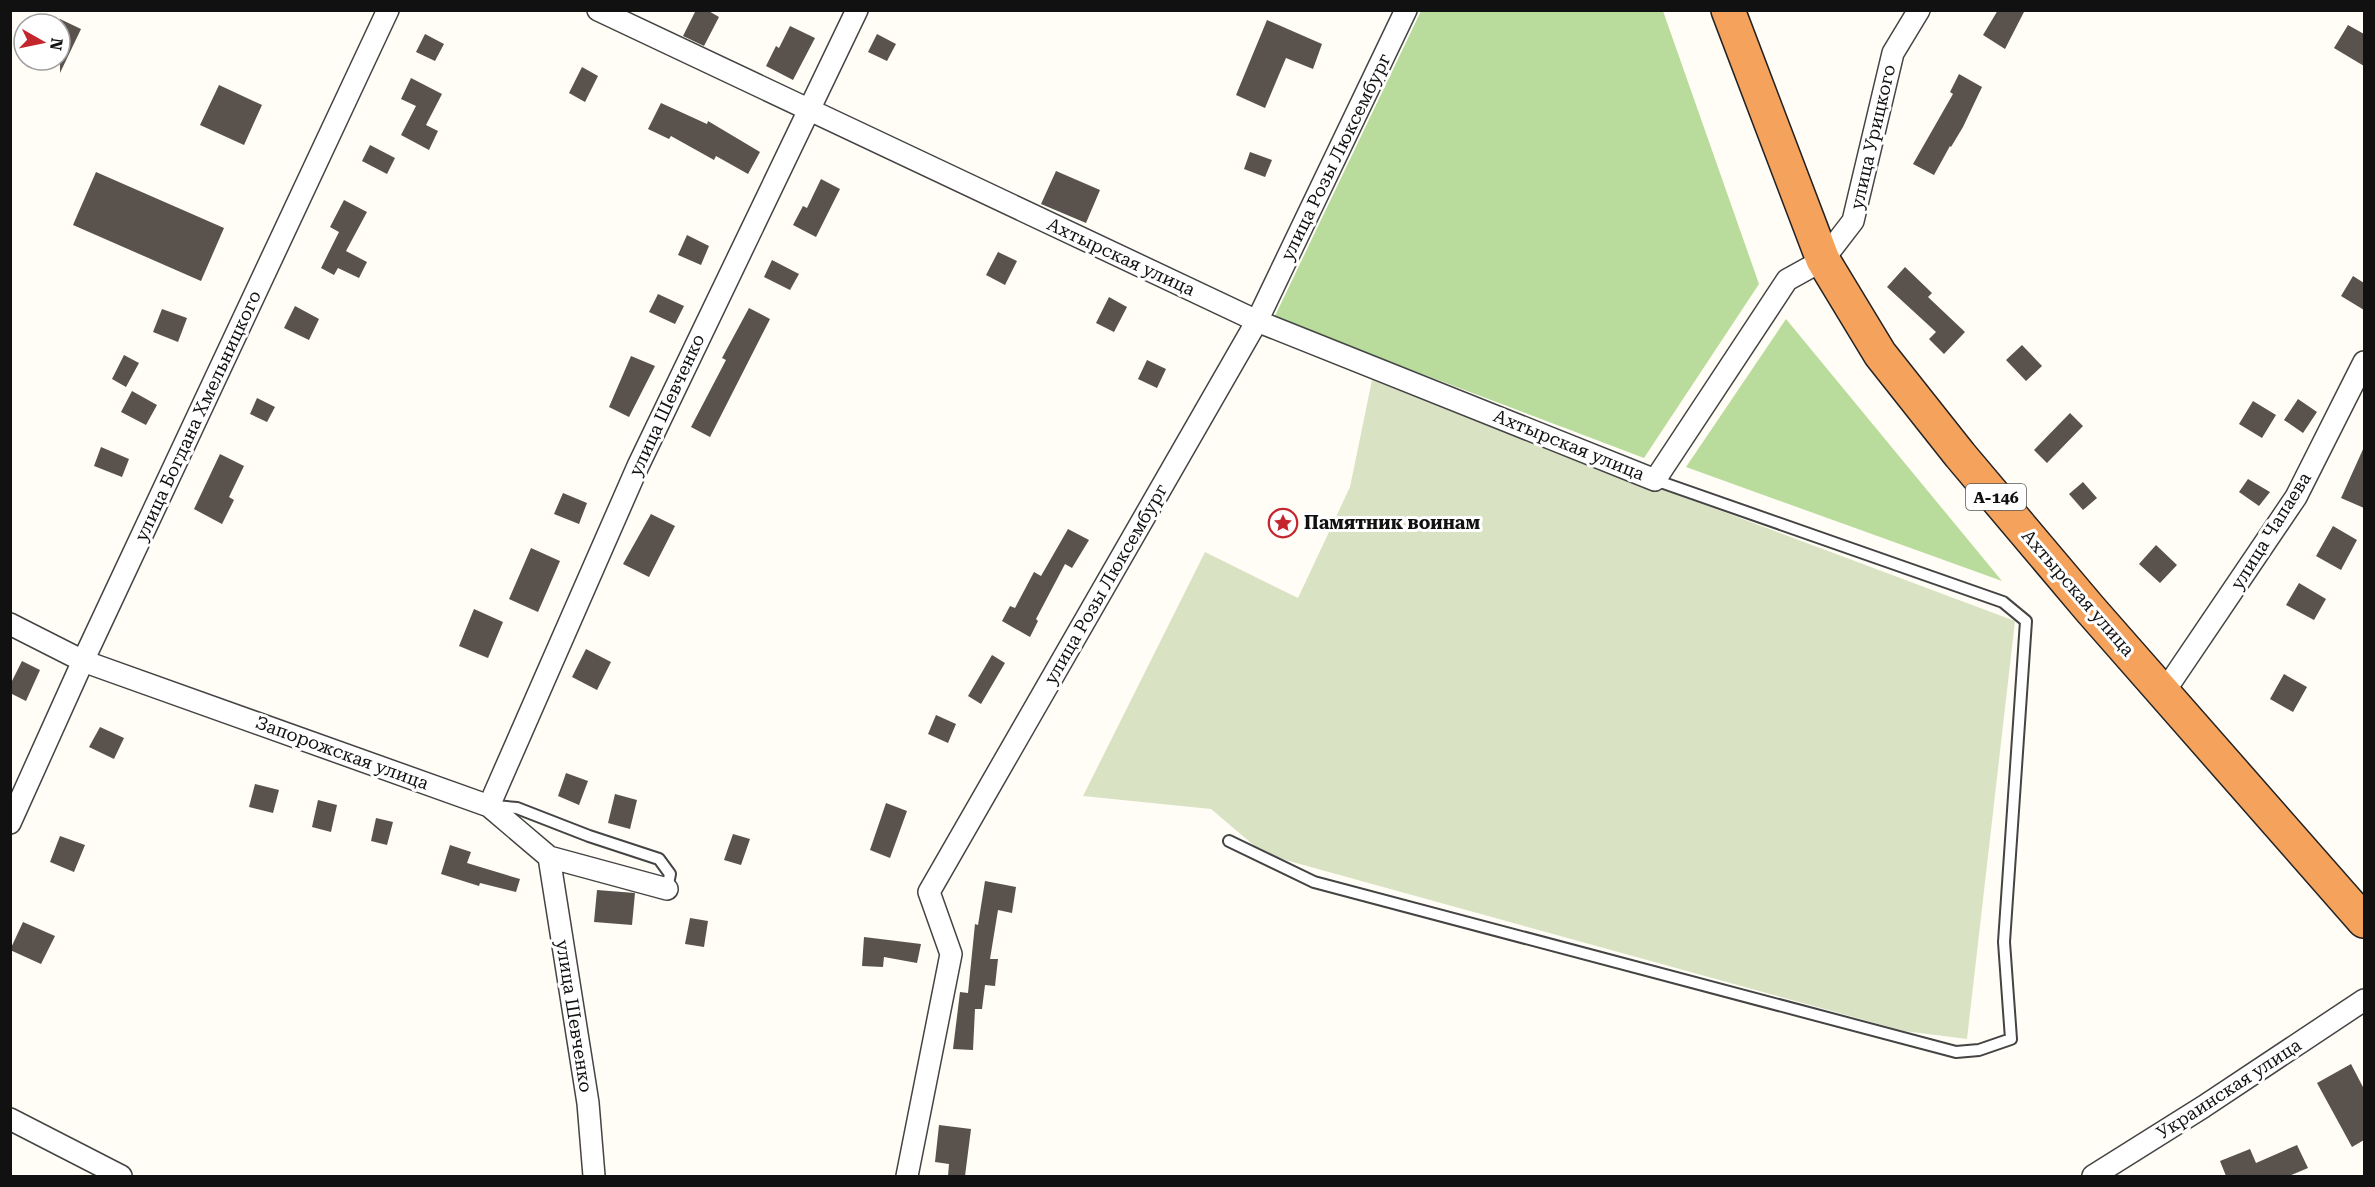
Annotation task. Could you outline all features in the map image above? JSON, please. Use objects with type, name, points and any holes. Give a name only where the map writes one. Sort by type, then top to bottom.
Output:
[{"type":"highway","name":"Ахтырская улица","points":[[1731,13],[1823,260],[1887,363],[2067,582],[2364,921]]},
{"type":"street","name":"улица Богдана Хмельницкого","points":[[10,823],[83,661],[388,10]]},
{"type":"street","name":"Ахтырская улица","points":[[598,10],[1257,321],[1655,480]]},
{"type":"street","name":"улица Шевченко","points":[[489,806],[638,466],[857,10]]},
{"type":"street","name":"улица Розы Люксембург","points":[[907,1176],[951,954],[929,891],[1257,321],[1406,10]]},
{"type":"street","name":"улица Урицкого","points":[[1823,260],[1853,221],[1893,53],[1919,10]]},
{"type":"street","points":[[1655,480],[1787,280],[1823,260]]},
{"type":"street","name":"улица Чапаева","points":[[2164,692],[2296,497],[2364,362]]},
{"type":"street","name":"Запорожская улица","points":[[10,624],[83,661],[489,806],[549,857],[667,889]]},
{"type":"street","name":"улица Шевченко","points":[[549,857],[588,1103],[594,1176]]},
{"type":"street","name":"Украинская улица","points":[[2093,1176],[2203,1107],[2364,1000]]},
{"type":"street","points":[[10,1119],[121,1176]]},
{"type":"lane","points":[[1230,841],[1314,882],[1956,1052],[1979,1050],[2011,1039],[2004,942],[2026,621],[2003,602],[1655,480]]},
{"type":"lane","points":[[489,806],[518,808],[589,836],[659,859],[670,874],[667,889]]},
{"type":"green space","points":[[1421,11],[1663,11],[1759,284],[1644,458],[1274,318]]},
{"type":"green space","points":[[1786,319],[2002,581],[1686,467]]},
{"type":"green space","points":[[1372,380],[2015,621],[1967,1039],[1904,1031],[1264,854],[1211,809],[1083,796],[1205,552],[1298,598],[1350,487]]},
{"type":"building","points":[[696,10],[707,10],[719,17],[704,46],[683,36]]},
{"type":"building","points":[[1998,10],[2025,10],[2005,49],[1983,35]]},
{"type":"building","points":[[1267,20],[1322,44],[1313,69],[1286,58],[1265,108],[1236,95]]},
{"type":"building","points":[[72,25],[81,29],[72,48]]},
{"type":"building","points":[[2348,25],[2364,34],[2364,66],[2334,48]]},
{"type":"building","points":[[790,26],[815,38],[793,80],[766,66],[776,46],[779,48]]},
{"type":"building","points":[[425,34],[444,44],[435,61],[416,52]]},
{"type":"building","points":[[877,34],[896,44],[887,61],[868,52]]},
{"type":"building","points":[[582,67],[598,76],[585,102],[569,93]]},
{"type":"building","points":[[1959,74],[1982,87],[1963,127],[1934,175],[1913,164],[1953,94],[1950,92]]},
{"type":"building","points":[[411,78],[442,94],[426,125],[438,131],[429,150],[401,135],[416,106],[401,99]]},
{"type":"building","points":[[219,85],[262,105],[244,145],[200,125]]},
{"type":"building","points":[[661,103],[707,124],[708,121],[760,152],[748,174],[716,156],[714,160],[671,136],[669,139],[648,129]]},
{"type":"building","points":[[370,145],[395,158],[387,174],[362,161]]},
{"type":"building","points":[[1250,152],[1272,160],[1265,177],[1244,169]]},
{"type":"building","points":[[1056,171],[1100,190],[1086,223],[1041,204]]},
{"type":"building","points":[[96,172],[224,228],[201,281],[73,225]]},
{"type":"building","points":[[821,179],[840,189],[816,237],[793,225],[803,206],[807,208]]},
{"type":"building","points":[[344,200],[367,212],[346,251],[367,262],[359,278],[338,268],[334,275],[321,268],[339,232],[330,227]]},
{"type":"building","points":[[687,235],[709,246],[701,265],[678,255]]},
{"type":"building","points":[[998,252],[1017,261],[1005,285],[986,275]]},
{"type":"building","points":[[772,260],[799,274],[790,290],[764,277]]},
{"type":"building","points":[[1905,267],[1932,293],[1928,297],[1965,332],[1944,354],[1929,339],[1936,332],[1887,287]]},
{"type":"building","points":[[2353,276],[2364,283],[2364,310],[2341,296]]},
{"type":"building","points":[[658,294],[684,306],[675,324],[649,312]]},
{"type":"building","points":[[1109,297],[1127,307],[1114,332],[1096,323]]},
{"type":"building","points":[[295,306],[319,319],[309,340],[284,328]]},
{"type":"building","points":[[749,308],[770,319],[710,437],[691,427],[726,360],[722,358]]},
{"type":"building","points":[[162,309],[187,318],[178,342],[153,332]]},
{"type":"building","points":[[2022,345],[2042,366],[2026,381],[2006,360]]},
{"type":"building","points":[[124,355],[139,363],[126,387],[112,379]]},
{"type":"building","points":[[631,356],[655,366],[629,417],[609,407]]},
{"type":"building","points":[[1147,360],[1166,369],[1157,388],[1138,379]]},
{"type":"building","points":[[132,391],[157,405],[146,425],[121,412]]},
{"type":"building","points":[[257,398],[275,407],[267,422],[250,414]]},
{"type":"building","points":[[2298,399],[2317,412],[2303,433],[2284,420]]},
{"type":"building","points":[[2253,401],[2276,415],[2262,438],[2239,424]]},
{"type":"building","points":[[2070,413],[2083,426],[2047,463],[2034,450]]},
{"type":"building","points":[[101,447],[129,459],[122,477],[94,466]]},
{"type":"building","points":[[2364,447],[2364,508],[2341,498]]},
{"type":"building","points":[[220,454],[244,466],[229,497],[234,500],[222,524],[194,509]]},
{"type":"building","points":[[2248,479],[2270,492],[2259,506],[2239,492]]},
{"type":"building","points":[[2083,482],[2097,498],[2083,510],[2069,494]]},
{"type":"building","points":[[563,493],[587,503],[579,524],[554,514]]},
{"type":"building","points":[[651,514],[675,526],[649,577],[623,564]]},
{"type":"building","points":[[2333,526],[2357,540],[2341,570],[2316,556]]},
{"type":"building","points":[[1068,529],[1089,540],[1072,568],[1065,564],[1036,619],[1038,621],[1030,637],[1002,621],[1010,606],[1015,608],[1034,572],[1041,576]]},
{"type":"building","points":[[2156,545],[2177,565],[2160,583],[2139,564]]},
{"type":"building","points":[[531,548],[560,561],[538,612],[509,599]]},
{"type":"building","points":[[2299,583],[2326,599],[2314,620],[2286,605]]},
{"type":"building","points":[[474,609],[503,622],[488,658],[459,646]]},
{"type":"building","points":[[586,649],[611,662],[597,690],[572,677]]},
{"type":"building","points":[[992,655],[1005,663],[981,704],[968,696]]},
{"type":"building","points":[[22,661],[40,670],[26,701],[10,693],[10,685]]},
{"type":"building","points":[[2284,674],[2307,687],[2293,712],[2270,699]]},
{"type":"building","points":[[936,715],[956,724],[948,743],[928,734]]},
{"type":"building","points":[[100,727],[124,738],[114,759],[89,747]]},
{"type":"building","points":[[566,773],[588,781],[579,805],[558,796]]},
{"type":"building","points":[[255,784],[279,790],[273,813],[249,807]]},
{"type":"building","points":[[615,794],[637,800],[630,829],[608,823]]},
{"type":"building","points":[[318,800],[337,805],[331,832],[312,827]]},
{"type":"building","points":[[886,803],[907,811],[890,858],[870,850]]},
{"type":"building","points":[[376,818],[393,822],[387,845],[371,841]]},
{"type":"building","points":[[733,834],[750,839],[741,865],[724,860]]},
{"type":"building","points":[[60,836],[85,845],[74,872],[50,862]]},
{"type":"building","points":[[450,845],[471,852],[467,863],[520,879],[516,892],[480,883],[479,886],[441,874]]},
{"type":"building","points":[[985,881],[1016,887],[1012,913],[998,910],[990,959],[998,959],[995,986],[985,985],[982,1009],[975,1009],[973,1050],[953,1049],[960,992],[968,993],[975,924],[978,925]]},
{"type":"building","points":[[597,890],[635,893],[632,925],[594,922]]},
{"type":"building","points":[[690,918],[708,921],[704,947],[685,944]]},
{"type":"building","points":[[23,922],[55,936],[41,964],[10,950]]},
{"type":"building","points":[[864,937],[921,944],[917,963],[884,957],[883,967],[862,966]]},
{"type":"building","points":[[2351,1064],[2364,1089],[2364,1140],[2352,1147],[2317,1083]]},
{"type":"building","points":[[939,1125],[971,1129],[965,1176],[948,1176],[949,1164],[935,1162]]},
{"type":"building","points":[[2297,1145],[2308,1168],[2289,1176],[2226,1176],[2220,1161],[2250,1149],[2256,1163]]},
{"type":"place","name":"Памятник воинам","points":[[1283,523]]}]
